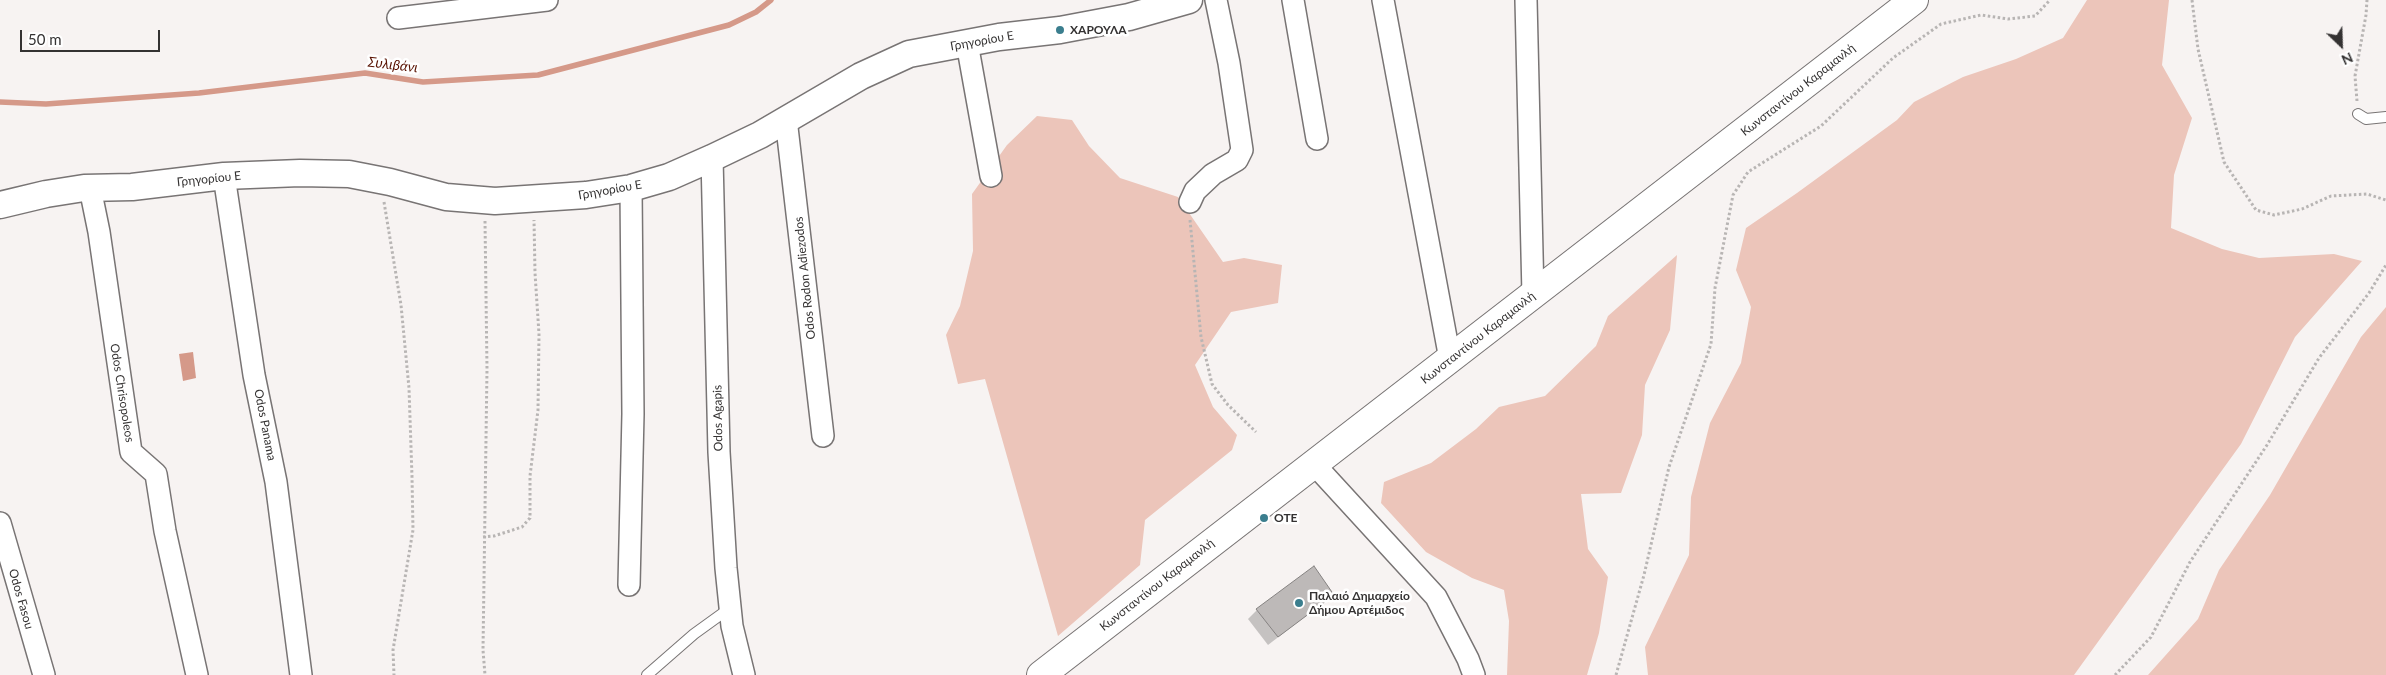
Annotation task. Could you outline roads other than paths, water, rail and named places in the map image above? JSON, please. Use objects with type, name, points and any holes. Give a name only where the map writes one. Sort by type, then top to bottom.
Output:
[{"type":"main road","name":"Κωνσταντίνου Καραμανλή","points":[[1040,675],[1914,0]]},
{"type":"street","points":[[398,18],[548,0]]},
{"type":"street","name":"Γρηγορίου Ε","points":[[0,205],[46,194],[90,188],[141,186],[224,176],[310,173],[349,174],[446,197],[484,200],[534,200],[631,188],[669,177],[712,158],[786,119],[861,76],[909,54],[1129,17],[1190,0]]},
{"type":"street","points":[[1190,202],[1195,191],[1213,174],[1237,160],[1242,150],[1229,63],[1216,0]]},
{"type":"street","points":[[1293,0],[1317,139]]},
{"type":"street","points":[[1383,0],[1450,359]]},
{"type":"street","points":[[1526,0],[1533,296]]},
{"type":"street","points":[[967,43],[991,176]]},
{"type":"street","name":"Odos Rodon Adiezodos","points":[[786,119],[823,436]]},
{"type":"street","name":"Odos Agapis","points":[[712,158],[719,452],[732,626],[744,675]]},
{"type":"street","name":"Odos Panama","points":[[224,176],[254,376],[276,482],[301,675]]},
{"type":"street","name":"Odos Chrisopoleos","points":[[90,188],[99,232],[131,452],[156,474],[165,531],[197,675]]},
{"type":"street","points":[[629,584],[633,414],[631,188]]},
{"type":"street","points":[[1314,464],[1436,597],[1474,675]]},
{"type":"street","name":"Odos Fasou","points":[[0,523],[3,551],[44,675]]},
{"type":"lane","points":[[2358,114],[2366,119],[2386,118]]},
{"type":"lane","points":[[647,675],[694,634],[730,608]]},
{"type":"waterway","name":"Συλιβάνι","points":[[0,102],[46,104],[199,93],[365,73],[423,82],[538,75],[729,25],[756,12],[771,0]]},
{"type":"place","name":"ΧΑΡΟΥΛΑ","points":[[1060,30]]},
{"type":"place","name":"ΟΤΕ","points":[[1264,518]]},
{"type":"place","name":"Παλαιό Δημαρχείο Δήμου Αρτέμιδος","points":[[1299,603]]}]
